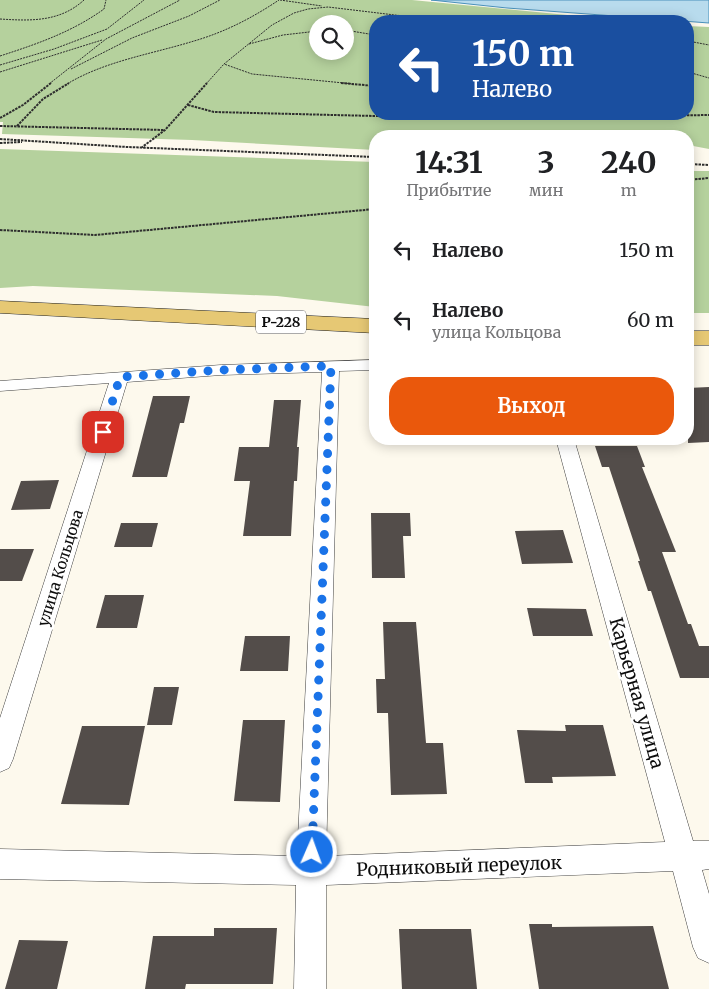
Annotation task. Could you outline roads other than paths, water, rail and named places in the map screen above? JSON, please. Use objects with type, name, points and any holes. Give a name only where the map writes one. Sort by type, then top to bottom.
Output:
[{"type":"main road","name":"Р-228","points":[[0,308],[369,326]]},
{"type":"main road","points":[[694,338],[709,338]]},
{"type":"street","points":[[0,386],[221,370],[369,365]]},
{"type":"street","points":[[310,989],[311,872],[331,366]]},
{"type":"street","name":"улица Кольцова","points":[[0,759],[120,377]]},
{"type":"street","name":"Карьерная улица","points":[[567,445],[696,856],[709,948]]},
{"type":"street","name":"Родниковый переулок","points":[[0,864],[311,872],[696,856]]},
{"type":"water","points":[[431,0],[709,0],[709,23],[694,22],[694,15],[601,15]]}]
